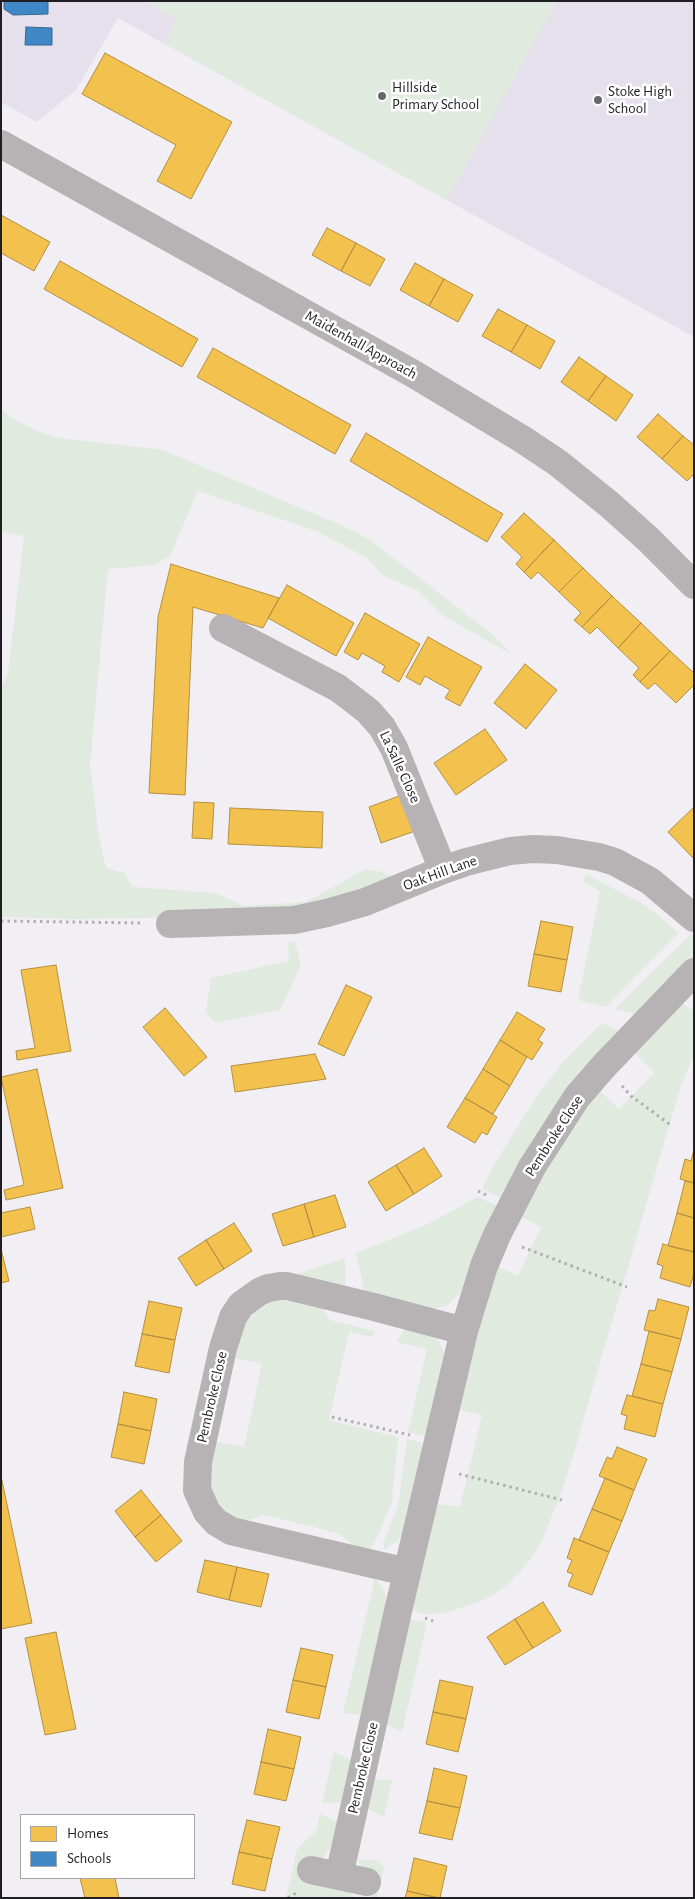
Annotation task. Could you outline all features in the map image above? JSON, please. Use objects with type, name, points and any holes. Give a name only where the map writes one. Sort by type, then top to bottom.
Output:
[{"type":"street","name":"Maidenhall Approach","points":[[1,144],[412,373],[514,434],[558,463],[610,505],[649,540],[694,586]]},
{"type":"street","name":"La Salle Close","points":[[224,628],[338,688],[368,711],[382,727],[394,748],[443,870]]},
{"type":"street","name":"Oak Hill Lane","points":[[170,924],[294,920],[327,913],[364,902],[443,870],[518,850],[557,850],[600,857],[615,862],[650,881],[694,918]]},
{"type":"street","name":"Pembroke Close","points":[[339,1876],[407,1572],[464,1331],[484,1266],[497,1235],[532,1167],[577,1097],[602,1067],[694,972]]},
{"type":"street","name":"Pembroke Close","points":[[407,1572],[231,1531],[216,1522],[207,1512],[197,1490],[198,1462],[223,1348],[233,1317],[241,1305],[259,1292],[280,1286],[287,1286],[374,1307],[464,1331]]},
{"type":"street","points":[[311,1870],[367,1882]]},
{"type":"path","points":[[1,927],[2,921],[170,924]]},
{"type":"path","points":[[602,1067],[631,1096],[672,1126]]},
{"type":"path","points":[[497,1235],[530,1250],[626,1287]]},
{"type":"path","points":[[332,1417],[363,1422],[435,1455],[562,1500]]},
{"type":"shaded area","points":[[1,1],[694,1],[694,337],[118,18],[76,90],[37,122],[1,102]]},
{"type":"shaded area","name":"Hillside Primary School","points":[[144,1],[557,1],[447,200],[164,43],[177,19]]},
{"type":"shaded area","points":[[1,409],[11,418],[37,431],[60,438],[163,450],[343,526],[369,539],[492,634],[513,655],[442,615],[417,590],[384,576],[367,558],[319,532],[198,491],[170,556],[154,565],[108,569],[90,765],[99,837],[106,868],[125,873],[132,887],[215,893],[244,906],[306,902],[366,869],[382,872],[397,882],[273,916],[74,919],[1,917],[1,687],[8,674],[24,536],[1,532]]},
{"type":"shaded area","points":[[586,874],[641,903],[657,914],[678,933],[606,1007],[578,1000],[600,891],[584,882]]},
{"type":"shaded area","points":[[691,934],[694,942],[693,958],[638,1015],[615,1009]]},
{"type":"shaded area","points":[[295,941],[301,966],[280,1010],[215,1023],[206,1012],[211,978],[289,961],[288,943]]},
{"type":"shaded area","points":[[680,1002],[694,1011],[694,1053],[679,1092],[562,1491],[541,1543],[531,1559],[518,1574],[502,1589],[484,1600],[448,1612],[429,1615],[410,1610],[436,1504],[460,1507],[482,1415],[458,1409],[478,1317],[498,1267],[518,1276],[541,1227],[520,1216],[572,1123],[600,1091],[619,1109],[654,1073],[634,1052]]},
{"type":"shaded area","points":[[602,1023],[621,1032],[501,1198],[482,1189],[495,1163],[535,1099],[563,1062]]},
{"type":"shaded area","points":[[478,1197],[497,1206],[460,1293],[448,1305],[432,1310],[366,1296],[356,1253],[428,1224]]},
{"type":"shaded area","points":[[345,1258],[346,1292],[294,1275]]},
{"type":"shaded area","points":[[283,1299],[318,1302],[330,1320],[374,1331],[373,1337],[349,1332],[329,1420],[398,1437],[392,1502],[377,1538],[368,1552],[362,1552],[338,1533],[265,1515],[240,1522],[224,1512],[213,1497],[210,1488],[212,1441],[244,1447],[262,1364],[230,1357],[242,1327],[254,1313],[271,1302]]},
{"type":"shaded area","points":[[407,1325],[429,1332],[439,1341],[445,1356],[429,1434],[422,1435],[408,1432],[427,1349],[397,1342]]},
{"type":"shaded area","points":[[407,1439],[420,1442],[425,1451],[406,1531],[394,1543],[383,1550],[385,1538],[398,1507]]},
{"type":"shaded area","points":[[375,1578],[384,1590],[387,1602],[363,1715],[343,1713]]},
{"type":"shaded area","points":[[407,1618],[427,1623],[402,1732],[383,1723]]},
{"type":"shaded area","points":[[334,1752],[353,1761],[343,1802],[322,1803]]},
{"type":"shaded area","points":[[370,1780],[392,1780],[384,1817],[364,1807]]},
{"type":"shaded area","points":[[320,1814],[338,1822],[335,1838],[331,1847],[322,1858],[316,1861],[304,1859],[300,1879],[350,1890],[354,1898],[286,1898],[297,1849],[316,1831]]},
{"type":"shaded area","points":[[357,1859],[379,1861],[384,1868],[377,1898],[373,1898]]},
{"type":"building: Homes","points":[[105,53],[232,122],[191,199],[157,181],[176,145],[82,94]]},
{"type":"building: Homes","points":[[1,215],[50,242],[34,271],[1,253]]},
{"type":"building: Homes","points":[[327,228],[356,243],[341,271],[312,255]]},
{"type":"building: Homes","points":[[356,243],[385,259],[370,286],[341,271]]},
{"type":"building: Homes","points":[[60,261],[198,339],[182,367],[44,289]]},
{"type":"building: Homes","points":[[415,263],[444,279],[429,306],[400,290]]},
{"type":"building: Homes","points":[[444,279],[473,295],[458,322],[429,306]]},
{"type":"building: Homes","points":[[498,309],[527,325],[511,352],[482,336]]},
{"type":"building: Homes","points":[[527,325],[555,341],[540,369],[511,352]]},
{"type":"building: Homes","points":[[213,348],[351,425],[335,454],[197,377]]},
{"type":"building: Homes","points":[[579,357],[606,376],[588,401],[561,382]]},
{"type":"building: Homes","points":[[606,376],[633,395],[616,421],[588,401]]},
{"type":"building: Homes","points":[[658,414],[683,436],[662,459],[637,437]]},
{"type":"building: Homes","points":[[366,433],[503,514],[487,542],[350,461]]},
{"type":"building: Homes","points":[[683,436],[694,445],[694,474],[687,481],[662,459]]},
{"type":"building: Homes","points":[[524,513],[554,540],[524,572],[516,564],[522,557],[501,537]]},
{"type":"building: Homes","points":[[554,540],[583,568],[559,592],[538,572],[531,579],[524,572]]},
{"type":"building: Homes","points":[[171,564],[279,598],[263,628],[193,607],[185,795],[149,793],[158,617]]},
{"type":"building: Homes","points":[[583,568],[612,596],[582,627],[574,620],[581,613],[559,592]]},
{"type":"building: Homes","points":[[287,585],[354,623],[336,656],[268,618]]},
{"type":"building: Homes","points":[[612,596],[641,623],[618,648],[597,627],[590,634],[582,627]]},
{"type":"building: Homes","points":[[365,613],[420,644],[399,682],[382,672],[385,666],[362,653],[358,660],[344,652]]},
{"type":"building: Homes","points":[[641,623],[670,651],[640,682],[633,675],[639,668],[618,648]]},
{"type":"building: Homes","points":[[428,637],[482,667],[460,706],[445,698],[450,690],[425,676],[420,685],[406,677]]},
{"type":"building: Homes","points":[[670,651],[694,673],[694,685],[676,703],[655,683],[648,689],[640,682]]},
{"type":"building: Homes","points":[[525,664],[557,690],[526,729],[494,703]]},
{"type":"building: Homes","points":[[485,729],[507,760],[456,795],[434,763]]},
{"type":"building: Homes","points":[[402,795],[415,831],[381,843],[369,807]]},
{"type":"building: Homes","points":[[194,802],[214,803],[212,839],[192,838]]},
{"type":"building: Homes","points":[[694,807],[694,859],[668,832]]},
{"type":"building: Homes","points":[[230,808],[323,812],[322,848],[228,844]]},
{"type":"building: Homes","points":[[541,921],[573,927],[567,960],[534,954]]},
{"type":"building: Homes","points":[[534,954],[567,960],[561,992],[528,986]]},
{"type":"building: Homes","points":[[56,965],[71,1051],[17,1060],[16,1051],[35,1048],[21,970]]},
{"type":"building: Homes","points":[[346,985],[372,997],[344,1056],[318,1044]]},
{"type":"building: Homes","points":[[165,1008],[207,1057],[184,1076],[143,1027]]},
{"type":"building: Homes","points":[[517,1012],[545,1029],[538,1040],[543,1043],[532,1060],[500,1040]]},
{"type":"building: Homes","points":[[500,1040],[527,1057],[510,1086],[483,1069]]},
{"type":"building: Homes","points":[[315,1054],[326,1079],[235,1092],[231,1066]]},
{"type":"building: Homes","points":[[37,1069],[63,1188],[6,1200],[4,1190],[24,1185],[1,1077]]},
{"type":"building: Homes","points":[[483,1069],[510,1086],[493,1114],[465,1098]]},
{"type":"building: Homes","points":[[465,1098],[497,1117],[487,1135],[482,1132],[475,1143],[447,1127]]},
{"type":"building: Homes","points":[[424,1148],[442,1176],[414,1194],[396,1165]]},
{"type":"building: Homes","points":[[694,1149],[694,1183],[680,1179],[685,1159],[691,1161]]},
{"type":"building: Homes","points":[[396,1165],[414,1194],[386,1211],[368,1182]]},
{"type":"building: Homes","points":[[685,1181],[694,1183],[694,1218],[677,1213]]},
{"type":"building: Homes","points":[[335,1195],[346,1227],[314,1237],[304,1204]]},
{"type":"building: Homes","points":[[304,1204],[314,1237],[283,1246],[272,1214]]},
{"type":"building: Homes","points":[[30,1207],[35,1229],[1,1237],[1,1213]]},
{"type":"building: Homes","points":[[677,1213],[694,1218],[694,1252],[668,1246]]},
{"type":"building: Homes","points":[[234,1223],[252,1251],[224,1269],[206,1240]]},
{"type":"building: Homes","points":[[206,1240],[224,1269],[196,1286],[178,1258]]},
{"type":"building: Homes","points":[[663,1244],[694,1252],[694,1274],[690,1287],[660,1278],[663,1266],[657,1264]]},
{"type":"building: Homes","points":[[1,1249],[9,1281],[1,1283]]},
{"type":"building: Homes","points":[[658,1299],[689,1307],[681,1339],[644,1330],[649,1310],[655,1311]]},
{"type":"building: Homes","points":[[149,1301],[182,1308],[175,1340],[142,1334]]},
{"type":"building: Homes","points":[[649,1331],[681,1339],[672,1372],[641,1364]]},
{"type":"building: Homes","points":[[142,1334],[175,1340],[169,1373],[135,1366]]},
{"type":"building: Homes","points":[[641,1364],[672,1372],[663,1404],[632,1396]]},
{"type":"building: Homes","points":[[124,1392],[157,1399],[151,1431],[118,1424]]},
{"type":"building: Homes","points":[[627,1395],[663,1404],[655,1437],[624,1429],[627,1416],[621,1414]]},
{"type":"building: Homes","points":[[118,1424],[151,1431],[144,1464],[111,1457]]},
{"type":"building: Homes","points":[[617,1447],[647,1459],[634,1490],[599,1476],[607,1457],[612,1459]]},
{"type":"building: Homes","points":[[1,1476],[32,1623],[1,1629]]},
{"type":"building: Homes","points":[[605,1478],[634,1490],[622,1521],[592,1509]]},
{"type":"building: Homes","points":[[141,1490],[161,1515],[135,1537],[115,1511]]},
{"type":"building: Homes","points":[[592,1509],[622,1521],[609,1552],[579,1540]]},
{"type":"building: Homes","points":[[161,1515],[182,1541],[156,1562],[135,1537]]},
{"type":"building: Homes","points":[[574,1538],[609,1552],[592,1595],[568,1586],[573,1574],[567,1572],[572,1560],[567,1558]]},
{"type":"building: Homes","points":[[205,1560],[237,1567],[229,1600],[197,1592]]},
{"type":"building: Homes","points":[[237,1567],[269,1574],[261,1607],[229,1600]]},
{"type":"building: Homes","points":[[543,1602],[561,1631],[533,1648],[515,1619]]},
{"type":"building: Homes","points":[[515,1619],[533,1648],[505,1665],[487,1637]]},
{"type":"building: Homes","points":[[56,1632],[76,1729],[45,1735],[25,1638]]},
{"type":"building: Homes","points":[[301,1648],[333,1655],[326,1687],[293,1680]]},
{"type":"building: Homes","points":[[293,1680],[326,1687],[319,1719],[286,1712]]},
{"type":"building: Homes","points":[[440,1680],[473,1687],[466,1719],[433,1712]]},
{"type":"building: Homes","points":[[433,1712],[466,1719],[458,1752],[426,1744]]},
{"type":"building: Homes","points":[[268,1729],[301,1737],[294,1769],[261,1762]]},
{"type":"building: Homes","points":[[261,1762],[294,1769],[286,1801],[254,1794]]},
{"type":"building: Homes","points":[[434,1768],[467,1776],[460,1808],[427,1801]]},
{"type":"building: Homes","points":[[427,1801],[460,1808],[452,1840],[419,1833]]},
{"type":"building: Homes","points":[[247,1820],[280,1827],[272,1859],[239,1852]]},
{"type":"building: Homes","points":[[239,1852],[272,1859],[265,1891],[232,1884]]},
{"type":"building: Homes","points":[[414,1858],[447,1866],[440,1898],[407,1891]]},
{"type":"building: Homes","points":[[80,1879],[115,1879],[119,1898],[85,1898]]},
{"type":"building: Homes","points":[[407,1891],[438,1898],[405,1898]]},
{"type":"building: Schools","points":[[4,1],[48,1],[48,14],[13,15],[4,9]]},
{"type":"building: Schools","points":[[26,27],[52,28],[52,45],[25,45]]},
{"type":"place","name":"Hillside Primary School","points":[[382,96]]},
{"type":"place","name":"Stoke High School","points":[[598,100]]}]
